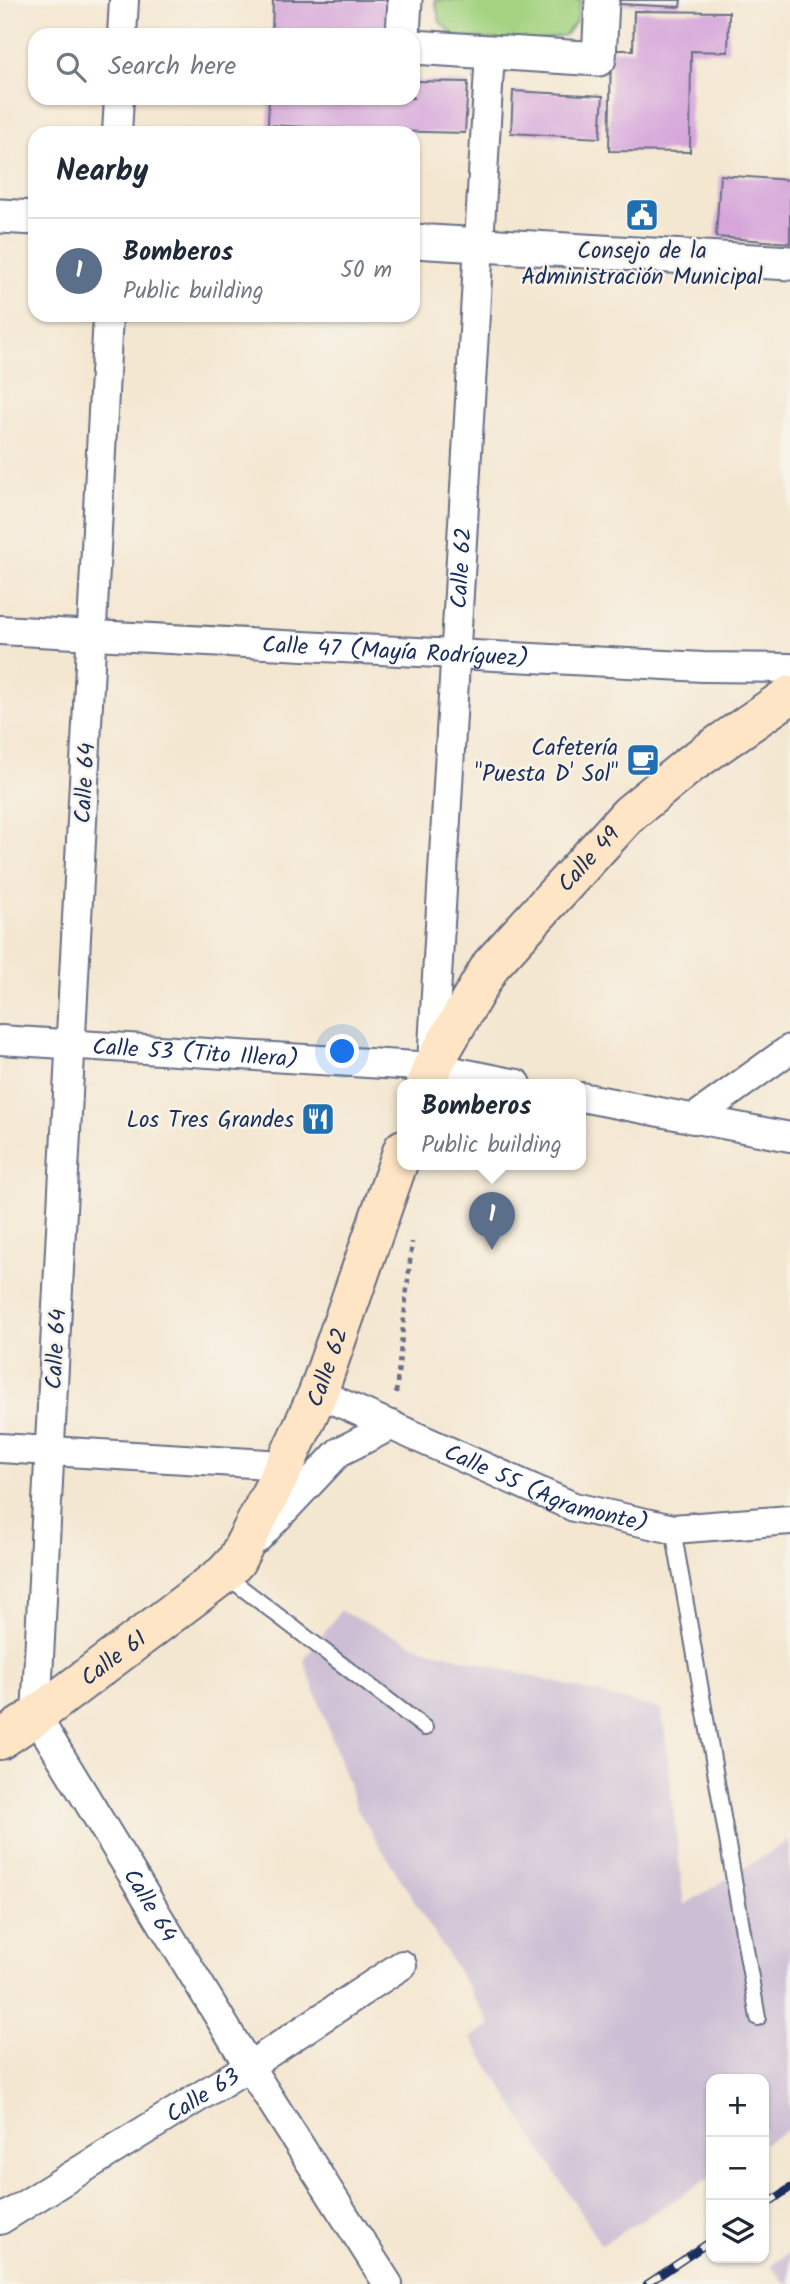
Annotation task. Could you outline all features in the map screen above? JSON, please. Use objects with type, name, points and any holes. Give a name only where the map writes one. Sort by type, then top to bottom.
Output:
[{"type":"main road","name":"Calle 49","points":[[429,1075],[491,965],[629,814],[689,765],[790,695]]},
{"type":"main road","name":"Calle 62","points":[[230,1568],[285,1465],[318,1393],[397,1166]]},
{"type":"main road","name":"Calle 61","points":[[0,1740],[36,1716],[230,1568]]},
{"type":"street","points":[[122,28],[124,0]]},
{"type":"street","points":[[403,28],[405,0]]},
{"type":"street","points":[[420,47],[599,59],[602,0]]},
{"type":"street","name":"Calle 62","points":[[429,1075],[490,52]]},
{"type":"street","points":[[117,126],[119,105]]},
{"type":"street","points":[[0,216],[28,218]]},
{"type":"street","points":[[420,241],[790,263]]},
{"type":"street","name":"Calle 64","points":[[108,322],[36,1716],[248,2066],[388,2284]]},
{"type":"street","name":"Calle 47 (Mayía Rodríguez)","points":[[0,630],[703,667],[790,668]]},
{"type":"street","name":"Calle 53 (Tito Illera)","points":[[0,1040],[468,1079]]},
{"type":"street","points":[[693,1119],[790,1049]]},
{"type":"street","points":[[586,1098],[790,1137]]},
{"type":"street","name":"Calle 55 (Agramonte)","points":[[318,1393],[574,1507],[673,1529],[790,1520]]},
{"type":"street","name":"Calle 61","points":[[230,1568],[339,1452],[393,1425]]},
{"type":"street","points":[[0,1447],[285,1465]]},
{"type":"street","name":"Calle 63","points":[[0,2220],[248,2066],[402,1965]]},
{"type":"lane","points":[[673,1529],[758,2018]]},
{"type":"lane","points":[[230,1568],[425,1728]]},
{"type":"path","points":[[393,1425],[414,1233]]},
{"type":"shaded area","points":[[340,1611],[422,1648],[662,1710],[684,1905],[790,1840],[790,2128],[769,2141],[769,2074],[706,2074],[706,2180],[601,2245],[471,2038],[491,2025],[357,1809],[304,1660]]},
{"type":"shaded area","points":[[790,2252],[790,2284],[786,2284],[770,2265]]},
{"type":"green space","points":[[435,0],[581,0],[576,22],[565,35],[530,42],[457,37],[440,22]]},
{"type":"building","points":[[273,0],[392,0],[390,28],[272,28]]},
{"type":"building","points":[[620,0],[681,0],[680,7],[619,4]]},
{"type":"building","points":[[634,11],[729,12],[728,52],[691,51],[690,152],[609,151],[611,50],[633,50]]},
{"type":"building","points":[[420,81],[468,82],[465,133],[420,132],[420,126],[268,125],[269,105],[420,105]]},
{"type":"building","points":[[513,91],[603,96],[600,138],[511,133]]},
{"type":"building","points":[[720,175],[790,180],[790,243],[716,237]]},
{"type":"railway","points":[[769,2203],[790,2188]]},
{"type":"railway","points":[[647,2284],[706,2244]]},
{"type":"place","name":"Consejo de la Administración Municipal","points":[[642,215]]},
{"type":"place","name":"Cafetería \"Puesta D' Sol\"","points":[[643,760]]},
{"type":"place","name":"Los Tres Grandes","points":[[318,1119]]},
{"type":"place","name":"Bomberos","points":[[492,1250]]}]
